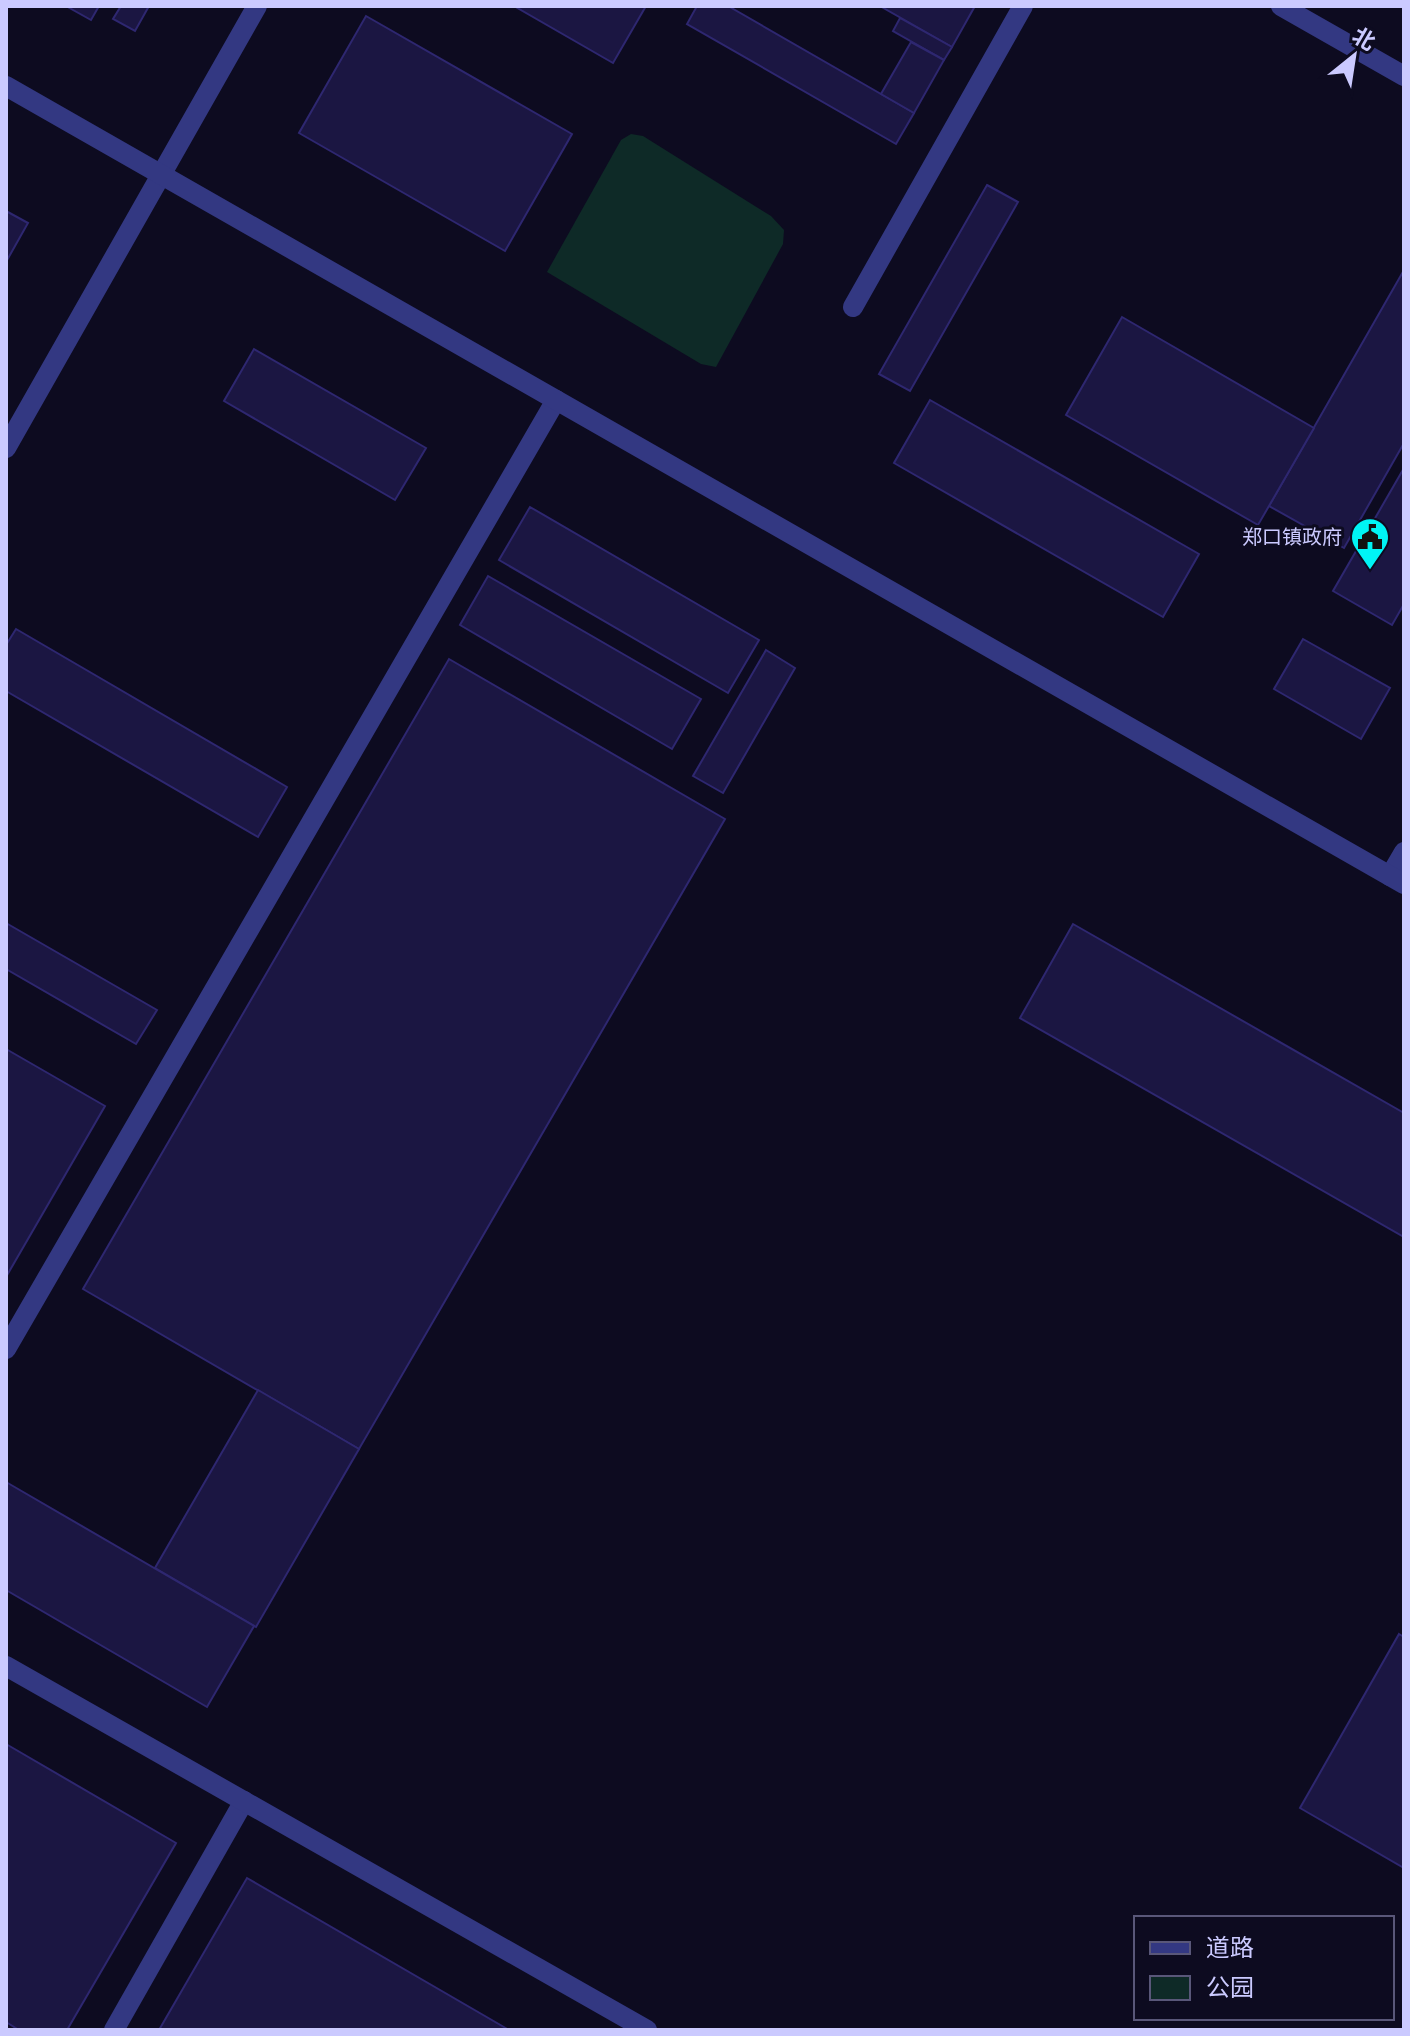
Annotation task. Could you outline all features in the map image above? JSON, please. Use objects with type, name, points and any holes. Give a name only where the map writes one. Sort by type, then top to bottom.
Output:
[{"type":"street","points":[[6,448],[257,6]]},
{"type":"street","points":[[853,307],[1023,6]]},
{"type":"street","points":[[1281,6],[1404,76]]},
{"type":"street","points":[[6,86],[1397,880],[1404,852]]},
{"type":"street","points":[[6,1349],[556,400]]},
{"type":"street","points":[[6,1666],[647,2030]]},
{"type":"street","points":[[114,2030],[244,1801]]},
{"type":"green space","points":[[631,134],[643,136],[771,216],[784,230],[783,244],[716,367],[701,364],[547,272],[621,140]]},
{"type":"building","points":[[66,6],[99,6],[91,20]]},
{"type":"building","points":[[121,6],[149,6],[135,31],[113,19]]},
{"type":"building","points":[[514,6],[646,6],[613,63]]},
{"type":"building","points":[[697,6],[728,6],[914,113],[896,144],[687,24]]},
{"type":"building","points":[[880,6],[975,6],[952,47]]},
{"type":"building","points":[[366,16],[572,134],[505,251],[299,133]]},
{"type":"building","points":[[900,18],[952,47],[944,60],[893,31]]},
{"type":"building","points":[[911,42],[944,60],[914,113],[881,94]]},
{"type":"building","points":[[987,185],[1018,202],[910,391],[879,374]]},
{"type":"building","points":[[6,211],[28,223],[6,262]]},
{"type":"building","points":[[1404,270],[1404,443],[1344,548],[1269,506]]},
{"type":"building","points":[[1122,317],[1314,428],[1258,525],[1066,415]]},
{"type":"building","points":[[254,349],[426,448],[395,500],[224,401]]},
{"type":"building","points":[[930,400],[1199,554],[1163,617],[894,463]]},
{"type":"building","points":[[1404,468],[1404,604],[1392,625],[1333,591]]},
{"type":"building","points":[[530,507],[759,640],[728,693],[499,560]]},
{"type":"building","points":[[488,576],[701,699],[672,749],[460,625]]},
{"type":"building","points":[[16,629],[287,787],[258,837],[6,691],[6,645]]},
{"type":"building","points":[[1303,639],[1390,688],[1361,739],[1274,689]]},
{"type":"building","points":[[766,650],[795,668],[723,793],[693,776]]},
{"type":"building","points":[[449,659],[725,819],[359,1449],[83,1289]]},
{"type":"building","points":[[6,923],[157,1010],[136,1044],[6,969]]},
{"type":"building","points":[[1073,924],[1404,1113],[1404,1237],[1020,1018]]},
{"type":"building","points":[[6,1049],[105,1106],[6,1277]]},
{"type":"building","points":[[258,1390],[359,1449],[256,1627],[155,1568]]},
{"type":"building","points":[[6,1482],[254,1626],[207,1707],[6,1590]]},
{"type":"building","points":[[1399,1634],[1404,1637],[1404,1868],[1300,1808]]},
{"type":"building","points":[[6,1744],[176,1843],[67,2030],[19,2030],[6,2022]]},
{"type":"building","points":[[247,1878],[509,2030],[159,2030]]},
{"type":"place","name":"郑口镇政府","points":[[1370,571]]}]
